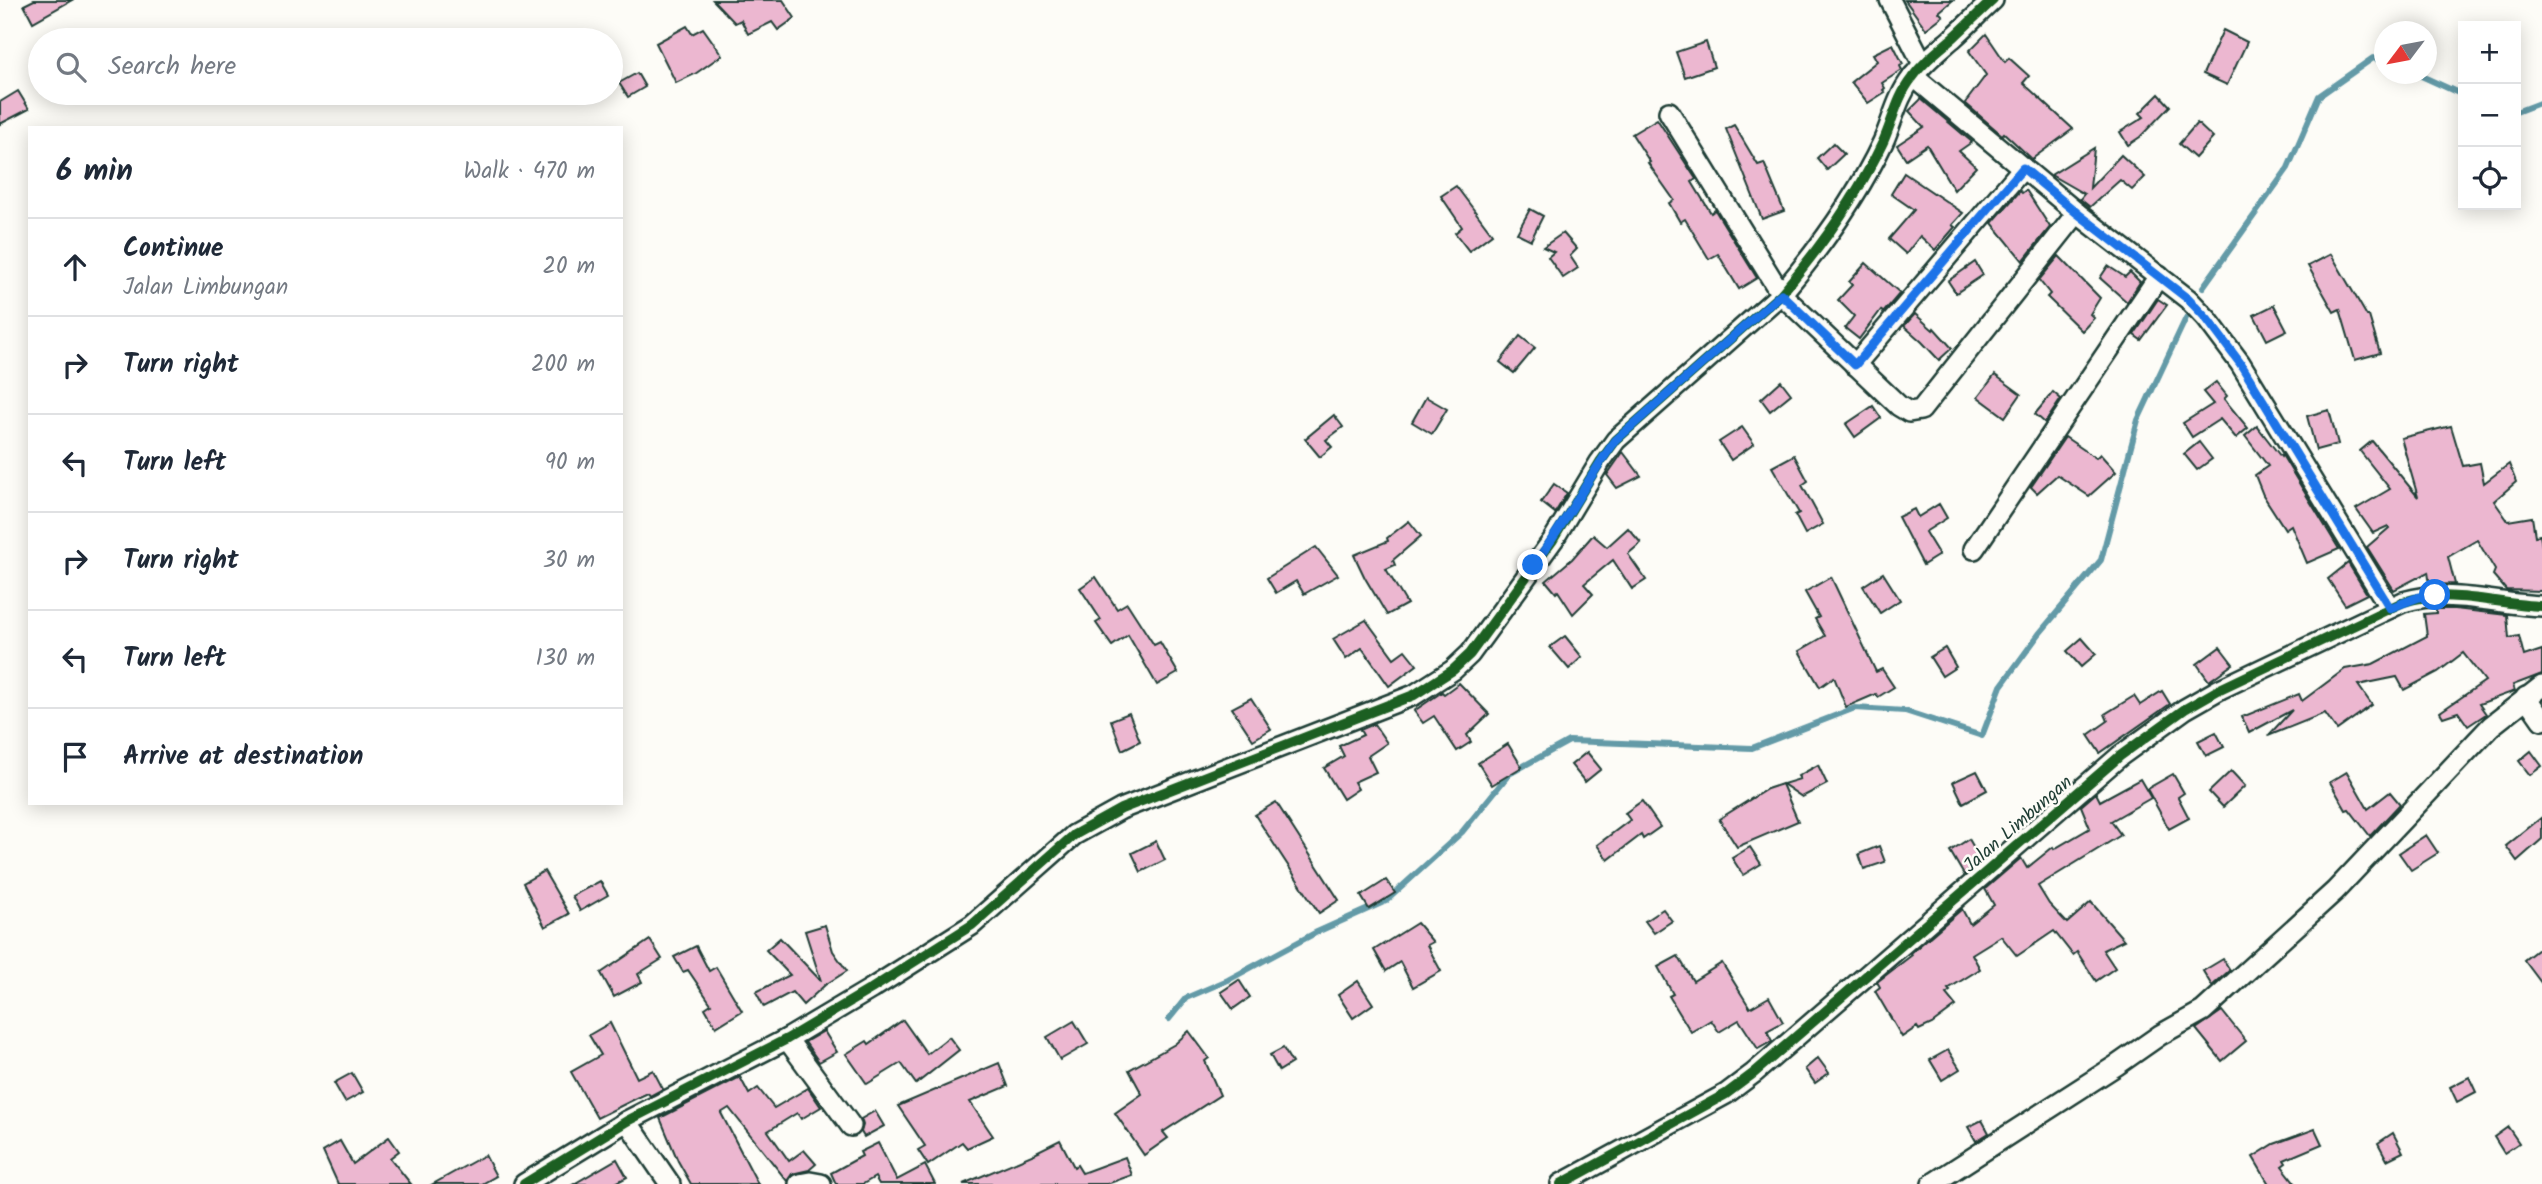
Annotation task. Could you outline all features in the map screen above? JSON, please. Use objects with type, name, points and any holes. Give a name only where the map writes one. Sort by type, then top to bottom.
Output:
[{"type":"street","points":[[1890,0],[1918,70],[2023,168],[2188,299],[2224,341],[2390,608]]},
{"type":"street","points":[[524,1184],[627,1121],[787,1039],[972,925],[1074,835],[1097,821],[1121,809],[1414,695],[1453,670],[1470,654],[1553,540],[1616,440],[1781,294],[1804,267],[1847,207],[1883,141],[1897,104],[1918,70],[1993,0]]},
{"type":"street","points":[[1669,112],[1781,294],[1899,406],[1909,412],[1918,413],[1921,410],[2077,213]]},
{"type":"street","points":[[1855,365],[2023,168]]},
{"type":"street","points":[[1974,549],[2159,276]]},
{"type":"street","name":"Jalan Limbungan","points":[[1561,1184],[1726,1094],[1754,1073],[2060,810],[2089,782],[2152,732],[2220,689],[2390,608],[2419,597],[2452,594],[2542,606]]},
{"type":"street","points":[[1932,1184],[2118,1065],[2160,1035],[2203,1011],[2335,891],[2475,742],[2534,692],[2542,720]]},
{"type":"street","points":[[787,1039],[851,1126]]},
{"type":"street","points":[[627,1121],[670,1184]]},
{"type":"street","points":[[799,1184],[821,1184]]},
{"type":"building","points":[[34,0],[72,0],[33,22],[24,5]]},
{"type":"building","points":[[713,0],[783,0],[795,18],[778,30],[772,22],[748,34],[741,20],[735,23]]},
{"type":"building","points":[[1905,0],[1953,0],[1939,12],[1943,16],[1926,29]]},
{"type":"building","points":[[687,26],[692,34],[703,28],[722,55],[695,74],[676,83],[656,43]]},
{"type":"building","points":[[2223,30],[2247,42],[2227,85],[2203,74]]},
{"type":"building","points":[[1986,34],[2005,62],[2009,58],[2029,76],[2023,83],[2073,129],[2032,159],[1965,103],[1986,75],[1969,51]]},
{"type":"building","points":[[1706,42],[1714,67],[1685,77],[1676,52]]},
{"type":"building","points":[[1893,44],[1903,64],[1900,66],[1902,70],[1882,83],[1885,92],[1868,103],[1851,82],[1877,61],[1873,54]]},
{"type":"building","points":[[637,73],[645,87],[628,97],[623,89],[623,81]]},
{"type":"building","points":[[18,91],[29,109],[0,124],[0,102]]},
{"type":"building","points":[[2159,94],[2170,106],[2140,137],[2128,145],[2120,132],[2144,117],[2140,113]]},
{"type":"building","points":[[1921,99],[1972,142],[1959,151],[1976,167],[1954,190],[1927,145],[1906,159],[1897,145],[1924,127],[1909,111]]},
{"type":"building","points":[[1657,119],[1696,179],[1692,182],[1711,213],[1715,210],[1757,278],[1739,289],[1718,254],[1709,259],[1685,219],[1680,222],[1669,203],[1674,200],[1632,134]]},
{"type":"building","points":[[2197,123],[2213,138],[2195,158],[2179,144]]},
{"type":"building","points":[[1734,125],[1758,165],[1764,163],[1784,211],[1762,219],[1726,129]]},
{"type":"building","points":[[1833,143],[1844,154],[1827,170],[1817,158]]},
{"type":"building","points":[[2094,148],[2090,188],[2121,155],[2145,177],[2132,190],[2120,180],[2090,207],[2080,199],[2084,194],[2051,175]]},
{"type":"building","points":[[1904,173],[1963,213],[1935,250],[1920,236],[1906,254],[1889,239],[1914,210],[1891,194]]},
{"type":"building","points":[[1456,186],[1492,234],[1469,251],[1455,233],[1462,227],[1441,196]]},
{"type":"building","points":[[2026,190],[2050,227],[2023,261],[1992,223],[2020,191],[2022,193]]},
{"type":"building","points":[[1530,209],[1543,216],[1531,240],[1517,233]]},
{"type":"building","points":[[1563,233],[1577,249],[1570,256],[1578,268],[1563,278],[1548,257],[1554,252],[1543,247]]},
{"type":"building","points":[[2331,254],[2369,316],[2380,353],[2355,360],[2340,309],[2334,312],[2308,266]]},
{"type":"building","points":[[2059,256],[2100,298],[2090,314],[2094,318],[2082,331],[2047,297],[2050,294],[2039,280]]},
{"type":"building","points":[[1975,262],[1983,275],[1956,293],[1948,281]]},
{"type":"building","points":[[1866,263],[1900,293],[1883,313],[1881,310],[1859,339],[1845,328],[1854,316],[1838,300],[1852,285],[1849,282]]},
{"type":"building","points":[[2108,266],[2125,277],[2130,272],[2140,282],[2127,302],[2100,278]]},
{"type":"building","points":[[2158,299],[2167,305],[2141,340],[2134,335]]},
{"type":"building","points":[[2274,305],[2287,330],[2267,340],[2254,315]]},
{"type":"building","points":[[1915,314],[1933,330],[1934,328],[1952,348],[1939,360],[1904,326]]},
{"type":"building","points":[[1520,336],[1535,348],[1514,373],[1500,362]]},
{"type":"building","points":[[1995,375],[2021,394],[2005,417],[1978,397]]},
{"type":"building","points":[[1781,381],[1791,394],[1770,411],[1761,399]]},
{"type":"building","points":[[2216,382],[2227,396],[2224,399],[2248,428],[2236,438],[2220,419],[2192,437],[2183,423],[2213,404],[2203,392]]},
{"type":"building","points":[[2053,392],[2061,399],[2045,423],[2035,414]]},
{"type":"building","points":[[1426,397],[1447,409],[1432,434],[1412,422]]},
{"type":"building","points":[[1873,406],[1881,418],[1855,437],[1846,424]]},
{"type":"building","points":[[2329,410],[2338,444],[2316,450],[2307,416]]},
{"type":"building","points":[[1334,415],[1343,427],[1326,440],[1332,447],[1320,457],[1305,439]]},
{"type":"building","points":[[2257,426],[2281,457],[2282,455],[2339,549],[2307,563],[2291,525],[2285,529],[2263,495],[2255,475],[2268,466],[2245,436]]},
{"type":"building","points":[[2451,426],[2463,466],[2480,463],[2484,483],[2509,464],[2516,482],[2494,501],[2508,521],[2532,517],[2535,536],[2540,535],[2542,546],[2542,591],[2506,590],[2493,575],[2495,570],[2477,540],[2448,557],[2455,584],[2430,585],[2428,572],[2394,590],[2367,547],[2389,528],[2388,526],[2373,533],[2356,509],[2390,489],[2360,451],[2372,441],[2418,497],[2401,438]]},
{"type":"building","points":[[1742,427],[1754,444],[1731,460],[1719,442]]},
{"type":"building","points":[[2065,437],[2096,458],[2100,454],[2116,472],[2089,496],[2057,475],[2037,493],[2031,487]]},
{"type":"building","points":[[2199,442],[2212,459],[2197,470],[2184,454]]},
{"type":"building","points":[[1623,452],[1641,476],[1617,488],[1607,475]]},
{"type":"building","points":[[1794,455],[1808,481],[1802,485],[1823,524],[1805,534],[1795,515],[1799,513],[1772,467]]},
{"type":"building","points":[[1554,484],[1567,493],[1555,513],[1541,502]]},
{"type":"building","points":[[1939,504],[1947,518],[1925,532],[1939,555],[1923,565],[1898,517],[1914,509],[1918,517]]},
{"type":"building","points":[[1409,521],[1421,536],[1393,560],[1395,565],[1386,569],[1407,604],[1387,615],[1354,555],[1388,541],[1387,538]]},
{"type":"building","points":[[1628,528],[1641,543],[1628,554],[1646,580],[1632,589],[1613,560],[1584,584],[1593,594],[1573,614],[1558,591],[1556,593],[1546,581],[1572,559],[1593,535],[1607,547]]},
{"type":"building","points":[[1316,547],[1338,575],[1304,594],[1296,581],[1276,593],[1267,578]]},
{"type":"building","points":[[2348,563],[2367,594],[2345,605],[2328,579]]},
{"type":"building","points":[[1883,573],[1900,600],[1880,613],[1863,586]]},
{"type":"building","points":[[1096,577],[1117,609],[1127,603],[1154,645],[1160,642],[1178,673],[1157,685],[1128,635],[1112,646],[1096,623],[1101,620],[1080,588]]},
{"type":"building","points":[[1831,577],[1876,672],[1882,669],[1894,687],[1878,697],[1876,694],[1846,707],[1834,677],[1820,687],[1799,651],[1825,636],[1815,619],[1819,617],[1805,592]]},
{"type":"building","points":[[2436,609],[2507,615],[2509,638],[2519,636],[2524,656],[2542,650],[2542,674],[2513,685],[2515,691],[2479,704],[2486,714],[2468,726],[2458,712],[2443,717],[2440,712],[2485,681],[2463,653],[2438,672],[2404,690],[2397,677],[2358,685],[2372,705],[2337,730],[2325,713],[2268,736],[2292,710],[2249,733],[2242,717],[2299,694],[2302,701],[2345,669],[2373,664],[2427,636],[2424,614],[2436,613]]},
{"type":"building","points":[[1366,620],[1394,658],[1405,650],[1417,665],[1389,686],[1362,648],[1346,659],[1333,639]]},
{"type":"building","points":[[1565,636],[1582,657],[1569,669],[1550,647]]},
{"type":"building","points":[[2082,638],[2096,654],[2081,667],[2067,651]]},
{"type":"building","points":[[2220,647],[2233,664],[2209,681],[2197,664]]},
{"type":"building","points":[[1945,648],[1956,667],[1942,676],[1930,657]]},
{"type":"building","points":[[1459,683],[1489,714],[1467,735],[1471,742],[1457,751],[1434,716],[1423,723],[1414,711]]},
{"type":"building","points":[[2162,691],[2170,704],[2100,753],[2088,735],[2108,721],[2105,714],[2134,696],[2140,705]]},
{"type":"building","points":[[1251,698],[1271,729],[1253,740],[1232,708]]},
{"type":"building","points":[[1129,713],[1140,741],[1122,750],[1111,720]]},
{"type":"building","points":[[1374,724],[1387,743],[1368,756],[1376,772],[1354,782],[1358,789],[1343,799],[1324,768],[1344,756],[1339,746],[1363,735],[1360,730]]},
{"type":"building","points":[[2216,732],[2224,747],[2206,756],[2198,741]]},
{"type":"building","points":[[1508,744],[1522,767],[1492,785],[1478,763]]},
{"type":"building","points":[[2531,751],[2542,766],[2530,775],[2519,761]]},
{"type":"building","points":[[1587,752],[1601,769],[1585,782],[1571,765]]},
{"type":"building","points":[[1818,765],[1827,784],[1802,797],[1783,784],[1800,779],[1798,776]]},
{"type":"building","points":[[1977,771],[1987,790],[1963,803],[1953,782]]},
{"type":"building","points":[[2231,771],[2245,786],[2223,807],[2209,792]]},
{"type":"building","points":[[2347,772],[2368,809],[2390,792],[2400,804],[2370,836],[2349,809],[2346,810],[2330,782]]},
{"type":"building","points":[[2173,774],[2184,793],[2178,797],[2189,818],[2169,829],[2147,789]]},
{"type":"building","points":[[2140,779],[2151,798],[2111,821],[2121,835],[2038,886],[2049,904],[2067,923],[2091,902],[2124,940],[2103,950],[2115,968],[2096,981],[2077,952],[2073,955],[2054,931],[2017,956],[2001,936],[1972,954],[1980,969],[1948,989],[1950,991],[1946,994],[1956,1006],[1932,1024],[1919,1030],[1917,1027],[1902,1037],[1875,991],[1880,987],[1877,982],[1912,955],[1911,953],[1962,909],[1970,924],[1994,905],[1985,889],[2021,858],[2027,868],[2053,847],[2054,849],[2090,828],[2081,806],[2096,793],[2100,801]]},
{"type":"building","points":[[1782,784],[1798,821],[1737,847],[1719,819],[1767,789]]},
{"type":"building","points":[[1642,801],[1660,827],[1643,839],[1641,835],[1608,860],[1597,845],[1630,820],[1625,813]]},
{"type":"building","points":[[1276,802],[1339,900],[1319,913],[1255,815]]},
{"type":"building","points":[[2542,817],[2542,839],[2517,861],[2506,846]]},
{"type":"building","points":[[2426,835],[2438,853],[2411,870],[2399,853]]},
{"type":"building","points":[[1969,839],[1981,860],[1964,875],[1950,851]]},
{"type":"building","points":[[1156,841],[1165,860],[1141,872],[1132,853]]},
{"type":"building","points":[[1879,846],[1885,862],[1864,869],[1859,854]]},
{"type":"building","points":[[1750,847],[1761,864],[1743,875],[1732,858]]},
{"type":"building","points":[[544,871],[569,914],[545,927],[523,883]]},
{"type":"building","points":[[1386,880],[1395,893],[1369,909],[1361,896]]},
{"type":"building","points":[[600,881],[608,895],[580,911],[572,896]]},
{"type":"building","points":[[1663,909],[1672,921],[1654,933],[1645,921]]},
{"type":"building","points":[[1417,923],[1433,942],[1427,945],[1441,971],[1413,987],[1400,962],[1386,971],[1374,950]]},
{"type":"building","points":[[825,925],[833,951],[847,971],[825,985],[803,1005],[792,992],[764,1007],[756,992],[790,975],[766,950],[780,938],[821,981],[805,931]]},
{"type":"building","points":[[650,940],[662,959],[638,974],[642,982],[614,997],[601,973]]},
{"type":"building","points":[[696,946],[709,971],[716,967],[742,1011],[716,1027],[705,1008],[711,1004],[688,970],[683,972],[674,957]]},
{"type":"building","points":[[2542,946],[2542,984],[2524,960]]},
{"type":"building","points":[[1678,956],[1693,981],[1722,963],[1750,1008],[1769,997],[1783,1022],[1767,1031],[1772,1041],[1758,1049],[1739,1020],[1719,1032],[1711,1020],[1691,1032],[1669,996],[1673,994],[1658,967]]},
{"type":"building","points":[[2223,959],[2230,970],[2212,986],[2203,971]]},
{"type":"building","points":[[1239,980],[1250,997],[1233,1009],[1221,992]]},
{"type":"building","points":[[1358,981],[1373,1004],[1353,1018],[1338,995]]},
{"type":"building","points":[[2222,1011],[2246,1041],[2222,1061],[2196,1029]]},
{"type":"building","points":[[903,1020],[927,1054],[949,1037],[959,1050],[916,1084],[901,1063],[867,1084],[846,1054],[867,1041],[869,1044]]},
{"type":"building","points":[[1074,1021],[1088,1044],[1060,1060],[1047,1037]]},
{"type":"building","points":[[610,1023],[637,1078],[653,1070],[663,1089],[650,1096],[648,1093],[597,1118],[571,1072],[601,1055],[589,1035]]},
{"type":"building","points":[[824,1031],[837,1052],[819,1062],[805,1042]]},
{"type":"building","points":[[1189,1031],[1209,1058],[1205,1061],[1220,1095],[1163,1132],[1168,1138],[1144,1155],[1115,1113],[1142,1094],[1129,1070],[1175,1044]]},
{"type":"building","points":[[1283,1048],[1292,1063],[1279,1071],[1270,1055]]},
{"type":"building","points":[[1948,1050],[1960,1069],[1942,1080],[1930,1060]]},
{"type":"building","points":[[1818,1058],[1829,1073],[1815,1083],[1805,1069]]},
{"type":"building","points":[[999,1063],[1008,1086],[970,1102],[993,1136],[967,1148],[962,1142],[928,1165],[918,1150],[925,1146],[898,1106]]},
{"type":"building","points":[[352,1073],[363,1092],[345,1102],[334,1083]]},
{"type":"building","points":[[740,1077],[749,1094],[758,1088],[774,1108],[808,1088],[821,1107],[801,1119],[797,1113],[768,1131],[789,1161],[804,1150],[816,1164],[809,1170],[792,1174],[787,1181],[729,1108],[721,1113],[758,1184],[691,1184],[660,1118]]},
{"type":"building","points":[[2469,1077],[2476,1092],[2457,1102],[2450,1087]]},
{"type":"building","points":[[875,1111],[884,1126],[864,1137],[861,1132],[861,1119]]},
{"type":"building","points":[[1982,1120],[1989,1133],[1976,1141],[1968,1127]]},
{"type":"building","points":[[2508,1127],[2519,1143],[2504,1153],[2494,1137]]},
{"type":"building","points":[[2315,1129],[2322,1144],[2284,1160],[2286,1163],[2282,1166],[2296,1184],[2269,1184],[2253,1157],[2274,1144]]},
{"type":"building","points":[[2393,1133],[2403,1152],[2387,1160],[2378,1143]]},
{"type":"building","points":[[389,1137],[399,1151],[390,1158],[411,1184],[338,1184],[323,1151],[340,1141],[353,1164]]},
{"type":"building","points":[[1060,1140],[1074,1167],[1077,1165],[1082,1173],[1125,1157],[1132,1175],[1107,1184],[963,1184],[1039,1152]]},
{"type":"building","points":[[878,1143],[897,1180],[925,1165],[935,1184],[879,1184],[875,1177],[863,1184],[836,1184],[831,1173],[862,1156],[860,1152]]},
{"type":"building","points":[[485,1155],[496,1176],[482,1184],[433,1184]]},
{"type":"building","points":[[617,1159],[627,1177],[614,1184],[574,1184]]},
{"type":"waterway","points":[[2203,287],[2288,168],[2319,96],[2374,58]]},
{"type":"waterway","points":[[2437,83],[2458,93]]},
{"type":"waterway","points":[[2521,110],[2542,102]]},
{"type":"waterway","points":[[1169,1019],[1186,998],[1228,980],[1317,932],[1386,901],[1462,832],[1509,774],[1569,741],[1752,748],[1855,708],[1905,711],[1982,736],[2001,686],[2039,634],[2101,560],[2138,420],[2186,318]]},
{"type":"cycle path","points":[[524,1184],[627,1121],[787,1039],[972,925],[1074,835],[1121,809],[1414,695],[1453,670],[1470,654],[1553,540],[1616,440],[1781,294],[1796,277],[1862,182],[1912,78],[1993,0]]},
{"type":"cycle path","points":[[1561,1184],[1726,1094],[1754,1073],[2120,756],[2185,709],[2220,689],[2403,602],[2438,596],[2542,606]]},
{"type":"route","points":[[1533,565],[1553,540],[1616,440],[1781,294],[1855,365],[2023,168],[2188,299],[2207,319],[2240,363],[2390,608],[2419,597],[2435,595]]}]
